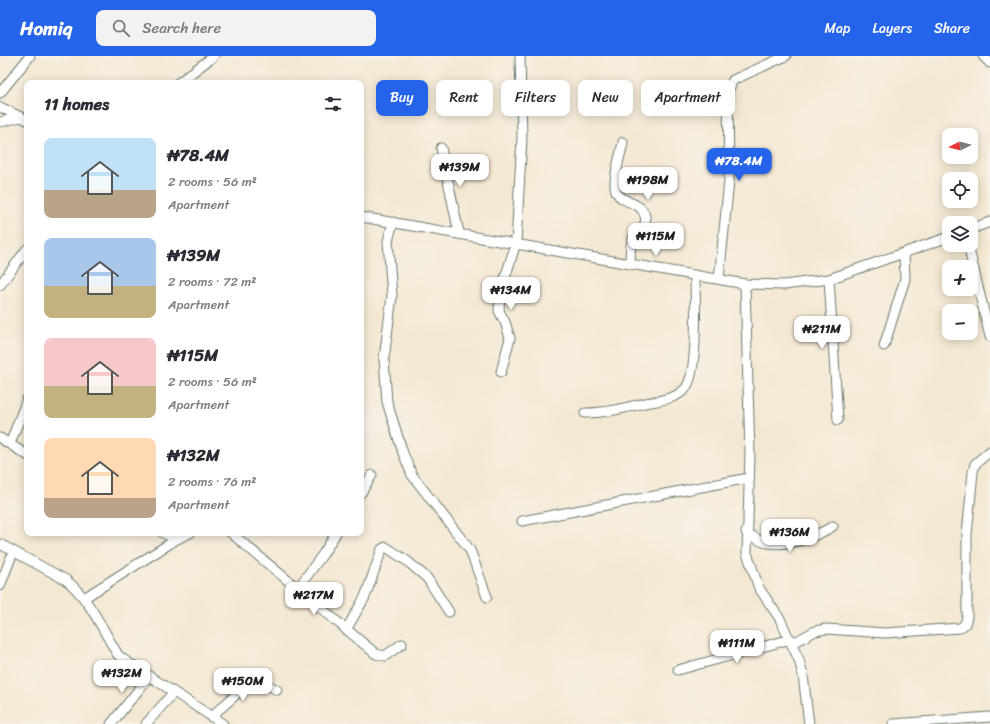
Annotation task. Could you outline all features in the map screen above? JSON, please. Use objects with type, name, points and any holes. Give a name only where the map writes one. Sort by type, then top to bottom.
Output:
[{"type":"street","points":[[0,93],[30,56]]},
{"type":"street","points":[[182,80],[214,56]]},
{"type":"street","points":[[501,372],[510,338],[505,322],[499,311],[500,294],[516,243],[522,138],[520,56]]},
{"type":"street","points":[[719,279],[729,181],[728,91],[733,80],[786,56]]},
{"type":"street","points":[[983,56],[990,63]]},
{"type":"street","points":[[0,107],[24,118]]},
{"type":"street","points":[[0,122],[24,118]]},
{"type":"street","points":[[623,142],[616,179],[616,191],[624,200],[641,208],[644,212],[646,222],[645,226],[632,240],[630,263]]},
{"type":"street","points":[[441,148],[459,233]]},
{"type":"street","points":[[364,217],[745,284],[784,285],[829,279],[942,239]]},
{"type":"street","points":[[393,222],[388,242],[392,296],[384,359],[387,402],[406,464],[412,475],[470,550],[487,597]]},
{"type":"street","points":[[978,227],[990,222]]},
{"type":"street","points":[[970,252],[990,337]]},
{"type":"street","points":[[0,285],[24,253]]},
{"type":"street","points":[[884,346],[905,279],[904,253]]},
{"type":"street","points":[[585,413],[616,410],[673,397],[686,389],[691,377],[694,355],[695,275]]},
{"type":"street","points":[[829,279],[838,420]]},
{"type":"street","points":[[745,284],[750,454],[746,532],[747,553],[759,588],[780,619],[792,641],[803,675],[808,724]]},
{"type":"street","points":[[10,444],[24,407]]},
{"type":"street","points":[[0,438],[24,453]]},
{"type":"street","points":[[678,670],[792,641],[826,629],[884,633],[960,628],[965,624],[967,617],[967,534],[973,472],[976,464],[990,451]]},
{"type":"street","points":[[364,488],[372,475]]},
{"type":"street","points":[[522,521],[749,478]]},
{"type":"street","points":[[746,532],[758,540],[768,544],[790,542],[816,536],[833,526]]},
{"type":"street","points":[[171,536],[177,538]]},
{"type":"street","points":[[84,598],[182,536]]},
{"type":"street","points":[[235,536],[346,630],[380,656],[389,654],[402,644]]},
{"type":"street","points":[[298,588],[334,536]]},
{"type":"street","points":[[0,544],[66,580],[84,598],[118,655],[218,722],[250,682],[259,680],[277,690]]},
{"type":"street","points":[[346,630],[365,597],[382,549],[386,547],[407,561],[427,578],[449,612]]},
{"type":"street","points":[[0,586],[13,552]]},
{"type":"street","points":[[111,724],[149,677]]},
{"type":"street","points":[[146,724],[173,693]]},
{"type":"street","points":[[893,724],[953,722],[990,717]]}]
